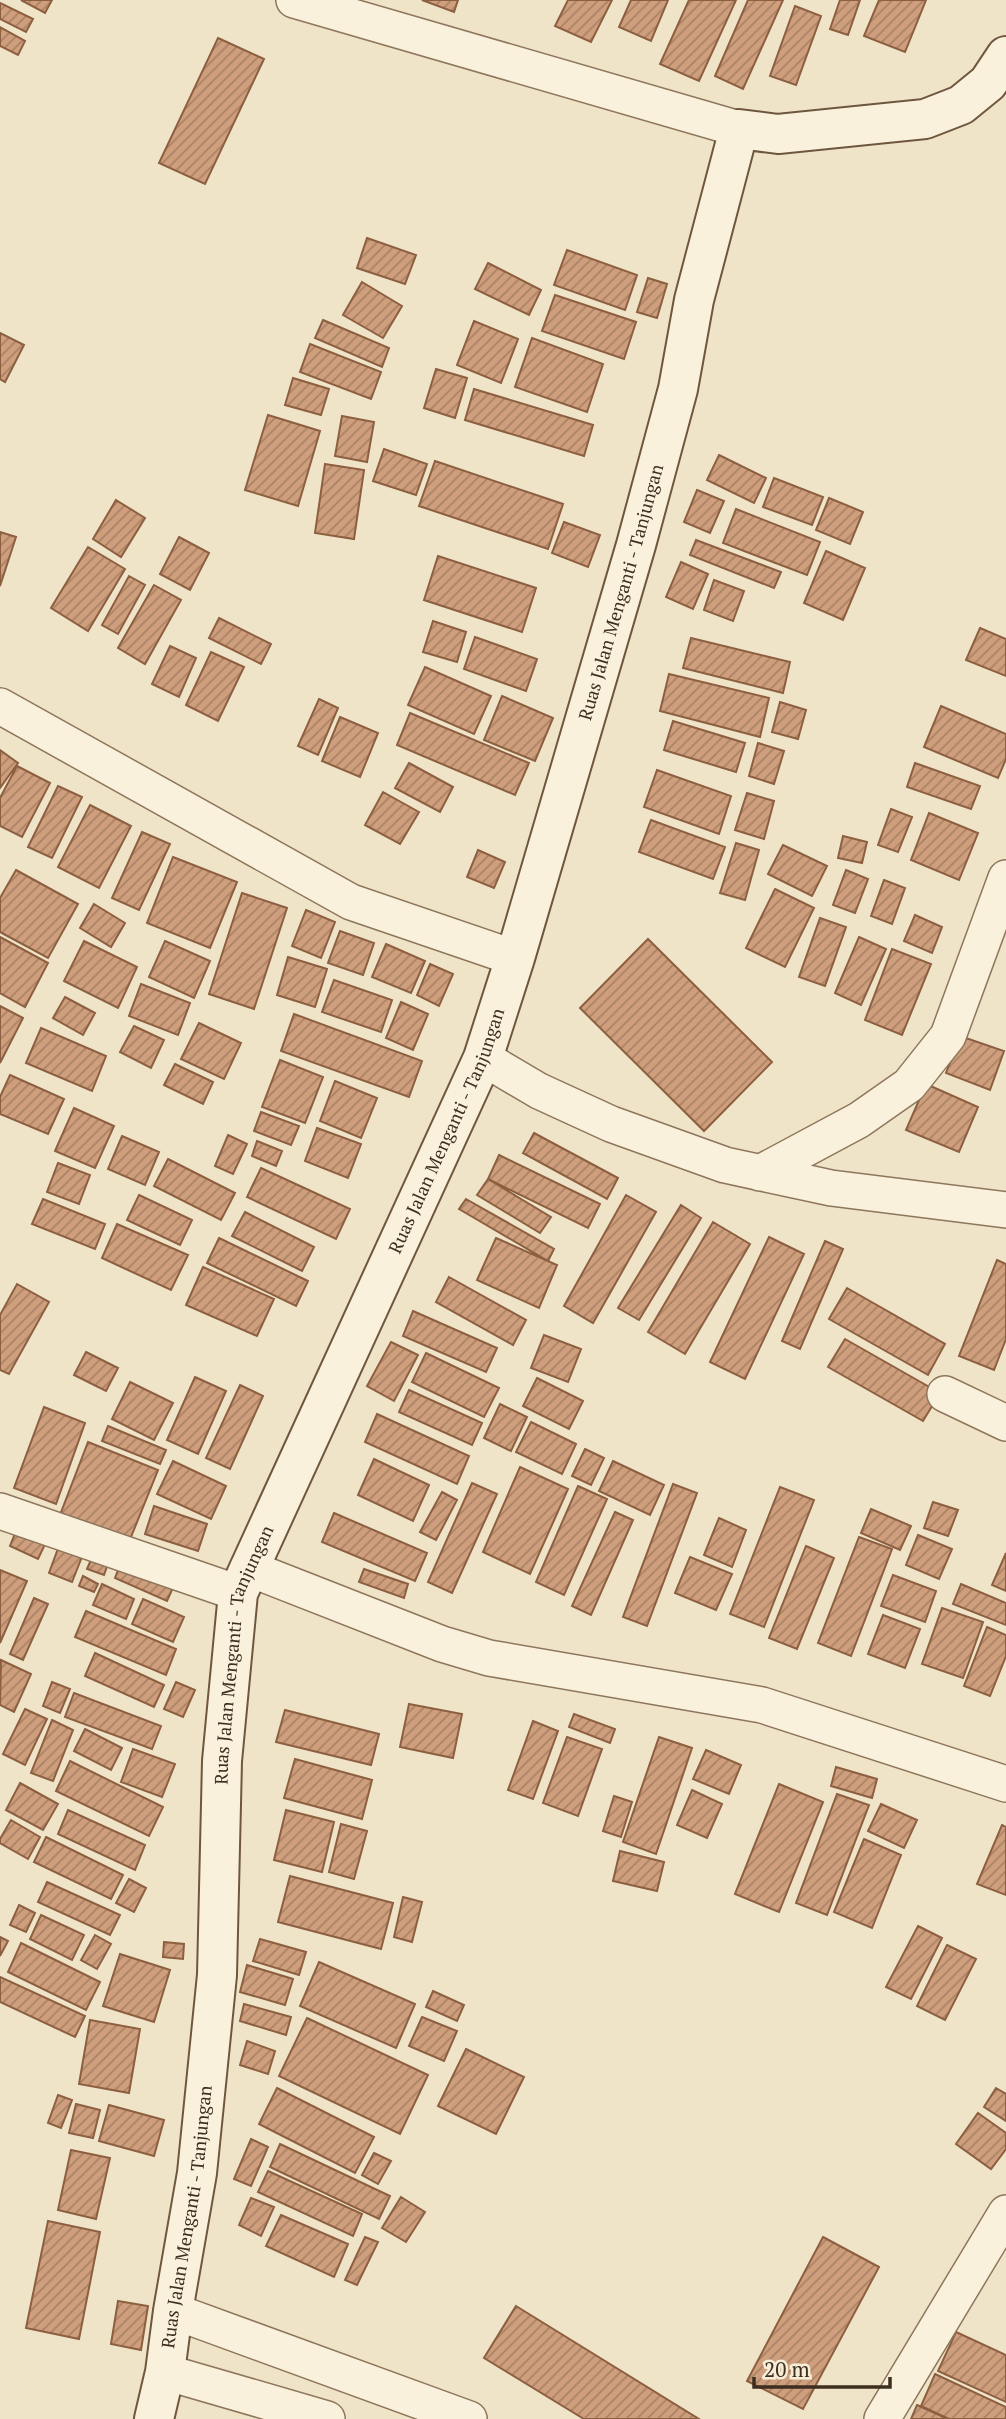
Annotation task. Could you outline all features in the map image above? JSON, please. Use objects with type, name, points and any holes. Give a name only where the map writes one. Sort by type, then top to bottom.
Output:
[{"type":"main road","points":[[739,129],[778,134],[925,119],[961,105],[988,83],[1006,56]]},
{"type":"main road","name":"Ruas Jalan Menganti - Tanjungan","points":[[154,2419],[197,2173],[217,1975],[222,1760],[243,1581],[483,1058],[636,545],[678,389],[694,300],[739,129]]},
{"type":"street","points":[[295,0],[739,129]]},
{"type":"street","points":[[0,706],[351,902],[515,958]]},
{"type":"street","points":[[761,1173],[859,1120],[909,1085],[947,1036],[1006,878]]},
{"type":"street","points":[[483,1058],[539,1091],[611,1124],[725,1165],[831,1188],[1006,1210]]},
{"type":"street","points":[[945,1394],[1006,1423]]},
{"type":"street","points":[[0,1511],[243,1581],[489,1658],[762,1705],[1006,1783]]},
{"type":"street","points":[[882,2419],[1006,2213]]},
{"type":"street","points":[[173,2311],[469,2419]]},
{"type":"street","points":[[164,2372],[327,2419]]},
{"type":"building","points":[[21,0],[52,0],[45,13]]},
{"type":"building","points":[[422,0],[458,0],[454,12]]},
{"type":"building","points":[[568,0],[612,0],[591,42],[555,26]]},
{"type":"building","points":[[631,0],[668,0],[651,41],[619,27]]},
{"type":"building","points":[[689,0],[736,0],[699,81],[660,64]]},
{"type":"building","points":[[748,0],[783,0],[743,89],[715,76]]},
{"type":"building","points":[[840,0],[860,0],[848,35],[830,29]]},
{"type":"building","points":[[879,0],[926,0],[905,52],[864,36]]},
{"type":"building","points":[[0,3],[33,19],[26,32],[0,19]]},
{"type":"building","points":[[795,6],[821,16],[796,85],[770,76]]},
{"type":"building","points":[[0,27],[25,41],[18,55],[0,46]]},
{"type":"building","points":[[218,38],[264,59],[205,184],[159,163]]},
{"type":"building","points":[[367,238],[416,255],[405,284],[357,268]]},
{"type":"building","points":[[567,250],[637,275],[625,310],[554,285]]},
{"type":"building","points":[[488,263],[541,290],[529,315],[475,289]]},
{"type":"building","points":[[648,278],[667,284],[657,318],[637,312]]},
{"type":"building","points":[[362,282],[402,306],[383,338],[343,315]]},
{"type":"building","points":[[555,295],[636,322],[624,359],[542,331]]},
{"type":"building","points":[[323,320],[389,348],[382,367],[315,338]]},
{"type":"building","points":[[474,321],[518,339],[501,383],[457,365]]},
{"type":"building","points":[[0,333],[24,345],[5,382],[0,379]]},
{"type":"building","points":[[532,338],[603,364],[587,412],[515,387]]},
{"type":"building","points":[[310,344],[381,372],[371,399],[300,372]]},
{"type":"building","points":[[436,369],[467,378],[455,418],[424,408]]},
{"type":"building","points":[[293,378],[329,389],[321,415],[285,405]]},
{"type":"building","points":[[474,389],[593,425],[584,456],[465,420]]},
{"type":"building","points":[[268,415],[320,431],[298,506],[245,490]]},
{"type":"building","points":[[342,416],[374,422],[367,462],[335,456]]},
{"type":"building","points":[[384,449],[427,464],[416,495],[373,481]]},
{"type":"building","points":[[719,455],[766,478],[754,503],[707,480]]},
{"type":"building","points":[[435,461],[563,504],[548,549],[419,506]]},
{"type":"building","points":[[325,464],[364,470],[354,539],[315,533]]},
{"type":"building","points":[[774,478],[823,497],[812,525],[763,507]]},
{"type":"building","points":[[697,490],[724,501],[710,533],[684,522]]},
{"type":"building","points":[[829,498],[863,512],[850,544],[816,530]]},
{"type":"building","points":[[116,500],[145,518],[121,557],[93,539]]},
{"type":"building","points":[[736,509],[820,542],[807,575],[723,543]]},
{"type":"building","points":[[564,522],[600,535],[588,567],[552,553]]},
{"type":"building","points":[[0,532],[16,537],[0,586]]},
{"type":"building","points":[[179,537],[209,553],[190,590],[160,574]]},
{"type":"building","points":[[696,540],[781,572],[774,588],[690,555]]},
{"type":"building","points":[[88,547],[125,569],[88,631],[51,608]]},
{"type":"building","points":[[826,551],[865,568],[843,620],[804,603]]},
{"type":"building","points":[[438,556],[536,588],[522,632],[424,600]]},
{"type":"building","points":[[681,562],[708,574],[693,609],[666,597]]},
{"type":"building","points":[[129,576],[145,585],[118,634],[102,625]]},
{"type":"building","points":[[714,580],[744,591],[733,621],[704,610]]},
{"type":"building","points":[[154,585],[181,600],[145,664],[118,648]]},
{"type":"building","points":[[219,618],[271,644],[261,664],[209,638]]},
{"type":"building","points":[[433,621],[466,632],[457,662],[423,652]]},
{"type":"building","points":[[980,628],[1006,639],[1006,676],[966,660]]},
{"type":"building","points":[[475,637],[537,659],[526,691],[464,669]]},
{"type":"building","points":[[691,638],[790,662],[783,693],[683,668]]},
{"type":"building","points":[[170,646],[196,658],[179,697],[152,684]]},
{"type":"building","points":[[211,652],[244,667],[218,721],[186,705]]},
{"type":"building","points":[[425,667],[491,696],[474,734],[408,705]]},
{"type":"building","points":[[669,674],[769,698],[760,737],[660,711]]},
{"type":"building","points":[[502,696],[553,718],[535,761],[484,740]]},
{"type":"building","points":[[319,699],[338,708],[318,755],[298,746]]},
{"type":"building","points":[[780,702],[806,710],[798,739],[772,732]]},
{"type":"building","points":[[941,706],[1006,734],[1006,759],[998,778],[924,747]]},
{"type":"building","points":[[410,713],[529,763],[515,795],[397,745]]},
{"type":"building","points":[[340,717],[378,733],[360,777],[322,761]]},
{"type":"building","points":[[673,721],[745,743],[736,772],[664,750]]},
{"type":"building","points":[[758,743],[784,751],[774,784],[749,776]]},
{"type":"building","points":[[0,750],[18,763],[0,788]]},
{"type":"building","points":[[409,763],[453,787],[440,812],[395,788]]},
{"type":"building","points":[[915,763],[980,786],[971,809],[907,787]]},
{"type":"building","points":[[17,766],[50,783],[22,837],[0,826],[0,798]]},
{"type":"building","points":[[657,770],[731,796],[719,834],[644,807]]},
{"type":"building","points":[[58,786],[82,797],[52,858],[28,847]]},
{"type":"building","points":[[383,792],[419,812],[400,844],[365,825]]},
{"type":"building","points":[[747,793],[774,801],[764,839],[735,830]]},
{"type":"building","points":[[90,805],[131,826],[99,888],[58,867]]},
{"type":"building","points":[[891,809],[912,817],[898,852],[878,845]]},
{"type":"building","points":[[929,813],[978,833],[959,880],[911,860]]},
{"type":"building","points":[[651,820],[725,847],[713,879],[639,852]]},
{"type":"building","points":[[142,832],[170,844],[139,910],[112,898]]},
{"type":"building","points":[[843,836],[867,842],[862,863],[838,858]]},
{"type":"building","points":[[736,843],[759,850],[745,900],[720,893]]},
{"type":"building","points":[[783,845],[827,866],[812,896],[768,874]]},
{"type":"building","points":[[478,850],[505,862],[494,888],[467,877]]},
{"type":"building","points":[[173,857],[237,882],[210,948],[147,923]]},
{"type":"building","points":[[16,870],[78,904],[48,958],[0,932],[0,898]]},
{"type":"building","points":[[846,870],[868,879],[855,913],[833,905]]},
{"type":"building","points":[[884,880],[905,888],[892,924],[871,916]]},
{"type":"building","points":[[775,889],[814,908],[785,967],[746,948]]},
{"type":"building","points":[[242,893],[287,908],[254,1009],[209,994]]},
{"type":"building","points":[[94,904],[125,923],[111,947],[80,928]]},
{"type":"building","points":[[306,910],[335,922],[321,958],[292,946]]},
{"type":"building","points":[[915,915],[942,927],[932,953],[904,941]]},
{"type":"building","points":[[820,918],[846,927],[825,986],[799,977]]},
{"type":"building","points":[[340,931],[374,943],[363,975],[328,963]]},
{"type":"building","points":[[0,937],[48,963],[25,1007],[0,993]]},
{"type":"building","points":[[859,937],[886,949],[861,1005],[835,993]]},
{"type":"building","points":[[648,939],[772,1062],[704,1131],[580,1008]]},
{"type":"building","points":[[84,941],[137,967],[118,1008],[64,981]]},
{"type":"building","points":[[165,941],[210,961],[194,998],[149,977]]},
{"type":"building","points":[[386,944],[425,961],[411,993],[372,977]]},
{"type":"building","points":[[892,949],[931,964],[902,1035],[865,1020]]},
{"type":"building","points":[[288,957],[327,969],[315,1007],[277,995]]},
{"type":"building","points":[[430,964],[453,974],[439,1006],[417,995]]},
{"type":"building","points":[[334,980],[392,1000],[381,1032],[322,1012]]},
{"type":"building","points":[[141,984],[190,1003],[178,1035],[129,1016]]},
{"type":"building","points":[[65,997],[95,1013],[83,1035],[53,1018]]},
{"type":"building","points":[[401,1002],[428,1014],[413,1050],[386,1038]]},
{"type":"building","points":[[0,1006],[23,1018],[0,1063]]},
{"type":"building","points":[[294,1014],[422,1061],[409,1097],[281,1051]]},
{"type":"building","points":[[199,1023],[241,1043],[224,1079],[181,1059]]},
{"type":"building","points":[[134,1026],[164,1040],[151,1068],[120,1052]]},
{"type":"building","points":[[41,1028],[106,1056],[92,1091],[26,1063]]},
{"type":"building","points":[[960,1036],[1004,1051],[990,1090],[946,1073]]},
{"type":"building","points":[[280,1060],[323,1077],[305,1123],[262,1107]]},
{"type":"building","points":[[175,1064],[213,1082],[203,1104],[164,1085]]},
{"type":"building","points":[[10,1075],[64,1099],[48,1134],[0,1114],[0,1097]]},
{"type":"building","points":[[335,1081],[377,1098],[361,1138],[320,1121]]},
{"type":"building","points":[[926,1084],[978,1107],[959,1152],[906,1130]]},
{"type":"building","points":[[74,1108],[114,1126],[95,1168],[55,1151]]},
{"type":"building","points":[[261,1112],[299,1126],[291,1145],[254,1131]]},
{"type":"building","points":[[317,1128],[361,1144],[348,1178],[305,1161]]},
{"type":"building","points":[[534,1133],[618,1178],[607,1199],[523,1153]]},
{"type":"building","points":[[228,1135],[247,1144],[233,1174],[215,1166]]},
{"type":"building","points":[[122,1136],[159,1152],[145,1185],[108,1169]]},
{"type":"building","points":[[257,1141],[282,1151],[276,1166],[252,1156]]},
{"type":"building","points":[[499,1155],[600,1204],[588,1228],[488,1179]]},
{"type":"building","points":[[168,1159],[235,1193],[221,1220],[154,1186]]},
{"type":"building","points":[[58,1163],[90,1175],[79,1204],[47,1192]]},
{"type":"building","points":[[261,1168],[350,1209],[336,1239],[247,1197]]},
{"type":"building","points":[[488,1179],[551,1217],[540,1233],[477,1195]]},
{"type":"building","points":[[139,1195],[192,1220],[180,1245],[127,1220]]},
{"type":"building","points":[[626,1195],[656,1212],[593,1323],[564,1306]]},
{"type":"building","points":[[43,1199],[105,1224],[95,1249],[32,1224]]},
{"type":"building","points":[[466,1199],[554,1249],[548,1261],[459,1209]]},
{"type":"building","points":[[681,1205],[701,1218],[639,1320],[618,1308]]},
{"type":"building","points":[[245,1212],[314,1247],[302,1271],[232,1236]]},
{"type":"building","points":[[713,1222],[750,1244],[685,1354],[648,1332]]},
{"type":"building","points":[[117,1224],[188,1255],[171,1290],[102,1258]]},
{"type":"building","points":[[769,1237],[804,1254],[745,1379],[710,1362]]},
{"type":"building","points":[[219,1238],[308,1281],[296,1306],[207,1263]]},
{"type":"building","points":[[496,1238],[557,1265],[539,1308],[477,1280]]},
{"type":"building","points":[[825,1241],[843,1249],[800,1349],[782,1341]]},
{"type":"building","points":[[997,1260],[1006,1264],[1006,1339],[994,1370],[959,1356]]},
{"type":"building","points":[[203,1267],[274,1299],[257,1336],[186,1305]]},
{"type":"building","points":[[449,1277],[526,1320],[513,1345],[436,1302]]},
{"type":"building","points":[[17,1284],[49,1302],[9,1374],[0,1370],[0,1315]]},
{"type":"building","points":[[847,1288],[945,1344],[928,1375],[829,1319]]},
{"type":"building","points":[[413,1311],[497,1348],[486,1372],[403,1336]]},
{"type":"building","points":[[544,1335],[581,1349],[568,1382],[531,1368]]},
{"type":"building","points":[[845,1339],[940,1393],[923,1421],[828,1367]]},
{"type":"building","points":[[391,1342],[418,1355],[394,1401],[367,1386]]},
{"type":"building","points":[[86,1352],[118,1368],[106,1391],[74,1375]]},
{"type":"building","points":[[426,1353],[499,1388],[484,1417],[412,1382]]},
{"type":"building","points":[[195,1377],[226,1391],[198,1454],[167,1440]]},
{"type":"building","points":[[537,1378],[583,1401],[569,1429],[523,1406]]},
{"type":"building","points":[[130,1382],[173,1403],[154,1440],[112,1419]]},
{"type":"building","points":[[240,1385],[263,1396],[230,1469],[206,1458]]},
{"type":"building","points":[[409,1390],[482,1423],[472,1445],[399,1412]]},
{"type":"building","points":[[500,1404],[527,1417],[511,1451],[484,1438]]},
{"type":"building","points":[[44,1407],[85,1423],[56,1504],[14,1488]]},
{"type":"building","points":[[377,1414],[469,1456],[457,1484],[365,1442]]},
{"type":"building","points":[[531,1422],[576,1444],[562,1474],[516,1452]]},
{"type":"building","points":[[108,1426],[166,1450],[160,1464],[102,1441]]},
{"type":"building","points":[[88,1442],[158,1470],[129,1542],[60,1515]]},
{"type":"building","points":[[585,1449],[604,1458],[591,1485],[572,1476]]},
{"type":"building","points":[[374,1459],[429,1485],[413,1521],[358,1495]]},
{"type":"building","points":[[173,1461],[226,1486],[211,1519],[157,1494]]},
{"type":"building","points":[[613,1461],[664,1485],[650,1515],[599,1491]]},
{"type":"building","points":[[520,1467],[568,1489],[530,1574],[483,1552]]},
{"type":"building","points":[[472,1483],[497,1494],[452,1593],[428,1582]]},
{"type":"building","points":[[673,1484],[697,1493],[647,1626],[623,1617]]},
{"type":"building","points":[[578,1486],[607,1499],[564,1595],[536,1582]]},
{"type":"building","points":[[780,1487],[814,1500],[764,1627],[730,1614]]},
{"type":"building","points":[[442,1492],[457,1500],[436,1540],[420,1532]]},
{"type":"building","points":[[933,1502],[958,1510],[948,1536],[924,1528]]},
{"type":"building","points":[[154,1506],[207,1524],[198,1551],[145,1534]]},
{"type":"building","points":[[871,1509],[911,1526],[900,1550],[861,1533]]},
{"type":"building","points":[[615,1512],[633,1520],[591,1615],[572,1606]]},
{"type":"building","points":[[334,1513],[427,1553],[415,1581],[322,1542]]},
{"type":"building","points":[[719,1518],[746,1530],[732,1567],[704,1555]]},
{"type":"building","points":[[18,1526],[48,1538],[38,1559],[10,1546]]},
{"type":"building","points":[[63,1535],[87,1544],[72,1582],[49,1573]]},
{"type":"building","points":[[918,1535],[952,1549],[939,1579],[906,1565]]},
{"type":"building","points":[[859,1537],[892,1549],[851,1656],[818,1643]]},
{"type":"building","points":[[806,1546],[834,1558],[797,1649],[769,1638]]},
{"type":"building","points":[[94,1553],[110,1558],[104,1575],[87,1569]]},
{"type":"building","points":[[1006,1553],[1006,1591],[992,1585]]},
{"type":"building","points":[[690,1557],[732,1574],[716,1610],[675,1593]]},
{"type":"building","points":[[122,1560],[175,1583],[167,1601],[115,1578]]},
{"type":"building","points":[[364,1569],[408,1584],[404,1598],[359,1582]]},
{"type":"building","points":[[0,1570],[27,1581],[0,1643]]},
{"type":"building","points":[[893,1575],[936,1591],[925,1622],[881,1606]]},
{"type":"building","points":[[83,1576],[98,1584],[94,1592],[79,1586]]},
{"type":"building","points":[[102,1584],[134,1599],[126,1619],[93,1605]]},
{"type":"building","points":[[961,1584],[1006,1603],[1006,1625],[953,1604]]},
{"type":"building","points":[[34,1598],[48,1604],[23,1660],[10,1654]]},
{"type":"building","points":[[143,1599],[184,1617],[173,1642],[132,1624]]},
{"type":"building","points":[[942,1608],[983,1622],[963,1678],[922,1664]]},
{"type":"building","points":[[86,1611],[176,1649],[166,1675],[75,1637]]},
{"type":"building","points":[[883,1615],[920,1629],[905,1668],[868,1654]]},
{"type":"building","points":[[987,1627],[1006,1635],[1006,1656],[990,1696],[964,1686]]},
{"type":"building","points":[[95,1653],[164,1685],[154,1707],[85,1676]]},
{"type":"building","points":[[1,1660],[31,1674],[14,1712],[0,1705]]},
{"type":"building","points":[[52,1682],[70,1689],[60,1713],[43,1706]]},
{"type":"building","points":[[176,1682],[195,1690],[183,1717],[164,1709]]},
{"type":"building","points":[[74,1693],[161,1726],[152,1749],[65,1717]]},
{"type":"building","points":[[409,1704],[462,1714],[453,1758],[400,1747]]},
{"type":"building","points":[[25,1709],[47,1719],[25,1765],[3,1754]]},
{"type":"building","points":[[285,1710],[379,1734],[371,1765],[276,1742]]},
{"type":"building","points":[[574,1714],[615,1729],[610,1743],[569,1727]]},
{"type":"building","points":[[52,1720],[73,1730],[53,1781],[31,1773]]},
{"type":"building","points":[[533,1721],[558,1731],[533,1799],[508,1790]]},
{"type":"building","points":[[85,1729],[122,1748],[111,1770],[74,1751]]},
{"type":"building","points":[[567,1737],[602,1749],[578,1816],[543,1803]]},
{"type":"building","points":[[659,1737],[692,1748],[656,1854],[623,1842]]},
{"type":"building","points":[[133,1749],[175,1764],[162,1797],[121,1782]]},
{"type":"building","points":[[706,1750],[741,1765],[729,1794],[693,1779]]},
{"type":"building","points":[[295,1759],[372,1780],[362,1819],[284,1798]]},
{"type":"building","points":[[70,1761],[163,1807],[149,1836],[56,1791]]},
{"type":"building","points":[[836,1767],[877,1779],[872,1798],[831,1786]]},
{"type":"building","points":[[20,1783],[58,1804],[43,1830],[6,1810]]},
{"type":"building","points":[[779,1784],[823,1802],[779,1912],[735,1894]]},
{"type":"building","points":[[692,1790],[722,1804],[707,1838],[677,1825]]},
{"type":"building","points":[[837,1794],[869,1805],[827,1915],[796,1903]]},
{"type":"building","points":[[614,1796],[632,1802],[621,1837],[603,1831]]},
{"type":"building","points":[[881,1804],[917,1820],[904,1848],[868,1831]]},
{"type":"building","points":[[68,1810],[145,1845],[135,1870],[58,1834]]},
{"type":"building","points":[[286,1810],[334,1822],[322,1872],[274,1860]]},
{"type":"building","points":[[11,1820],[40,1837],[28,1859],[0,1843]]},
{"type":"building","points":[[341,1824],[367,1831],[354,1879],[329,1872]]},
{"type":"building","points":[[1002,1825],[1006,1827],[1006,1895],[977,1884]]},
{"type":"building","points":[[46,1837],[123,1875],[111,1899],[34,1862]]},
{"type":"building","points":[[864,1839],[901,1855],[872,1928],[834,1912]]},
{"type":"building","points":[[620,1851],[664,1862],[657,1891],[613,1881]]},
{"type":"building","points":[[290,1876],[393,1903],[381,1949],[278,1922]]},
{"type":"building","points":[[129,1879],[146,1888],[134,1912],[116,1903]]},
{"type":"building","points":[[47,1882],[120,1915],[110,1935],[38,1902]]},
{"type":"building","points":[[403,1897],[422,1902],[412,1942],[394,1937]]},
{"type":"building","points":[[19,1905],[35,1913],[26,1932],[10,1925]]},
{"type":"building","points":[[41,1915],[84,1935],[72,1960],[30,1939]]},
{"type":"building","points":[[918,1926],[942,1938],[911,1999],[886,1987]]},
{"type":"building","points":[[95,1935],[111,1944],[97,1969],[81,1960]]},
{"type":"building","points":[[0,1937],[8,1941],[0,1956]]},
{"type":"building","points":[[260,1939],[306,1952],[299,1975],[253,1961]]},
{"type":"building","points":[[164,1942],[184,1944],[183,1959],[163,1957]]},
{"type":"building","points":[[21,1943],[100,1982],[86,2010],[8,1972]]},
{"type":"building","points":[[947,1945],[976,1959],[945,2020],[917,2006]]},
{"type":"building","points":[[120,1954],[170,1970],[154,2022],[103,2006]]},
{"type":"building","points":[[319,1962],[415,2004],[396,2048],[300,2006]]},
{"type":"building","points":[[247,1965],[293,1979],[285,2005],[240,1992]]},
{"type":"building","points":[[0,1977],[85,2016],[75,2037],[0,2002]]},
{"type":"building","points":[[433,1991],[464,2005],[457,2021],[426,2007]]},
{"type":"building","points":[[244,2004],[291,2017],[286,2035],[240,2021]]},
{"type":"building","points":[[422,2017],[457,2031],[444,2061],[409,2046]]},
{"type":"building","points":[[307,2018],[428,2075],[400,2134],[279,2076]]},
{"type":"building","points":[[90,2020],[140,2029],[129,2093],[79,2084]]},
{"type":"building","points":[[247,2041],[275,2051],[268,2074],[240,2065]]},
{"type":"building","points":[[466,2049],[524,2077],[496,2134],[438,2106]]},
{"type":"building","points":[[277,2088],[374,2137],[355,2173],[259,2124]]},
{"type":"building","points":[[996,2088],[1006,2094],[1006,2121],[984,2107]]},
{"type":"building","points":[[58,2095],[72,2100],[61,2128],[48,2123]]},
{"type":"building","points":[[76,2104],[100,2110],[93,2138],[69,2133]]},
{"type":"building","points":[[109,2105],[164,2120],[154,2156],[99,2141]]},
{"type":"building","points":[[978,2113],[1006,2133],[1006,2149],[991,2169],[956,2144]]},
{"type":"building","points":[[251,2139],[268,2147],[251,2186],[234,2179]]},
{"type":"building","points":[[280,2144],[390,2196],[379,2219],[270,2167]]},
{"type":"building","points":[[71,2150],[110,2158],[96,2219],[58,2210]]},
{"type":"building","points":[[374,2153],[391,2161],[378,2184],[362,2175]]},
{"type":"building","points":[[268,2171],[362,2214],[353,2236],[258,2192]]},
{"type":"building","points":[[401,2197],[425,2212],[406,2242],[382,2228]]},
{"type":"building","points":[[251,2198],[274,2207],[261,2236],[239,2225]]},
{"type":"building","points":[[281,2215],[348,2244],[334,2277],[266,2246]]},
{"type":"building","points":[[48,2221],[100,2232],[79,2339],[26,2328]]},
{"type":"building","points":[[365,2237],[378,2242],[357,2285],[345,2280]]},
{"type":"building","points":[[823,2237],[879,2267],[803,2409],[747,2381]]},
{"type":"building","points":[[118,2301],[148,2306],[141,2350],[111,2344]]},
{"type":"building","points":[[516,2306],[699,2419],[584,2419],[484,2358]]},
{"type":"building","points":[[956,2332],[1006,2355],[1006,2402],[938,2371]]},
{"type":"building","points":[[935,2374],[1006,2407],[1006,2419],[949,2419],[921,2406]]},
{"type":"building","points":[[917,2405],[948,2419],[911,2419]]}]
